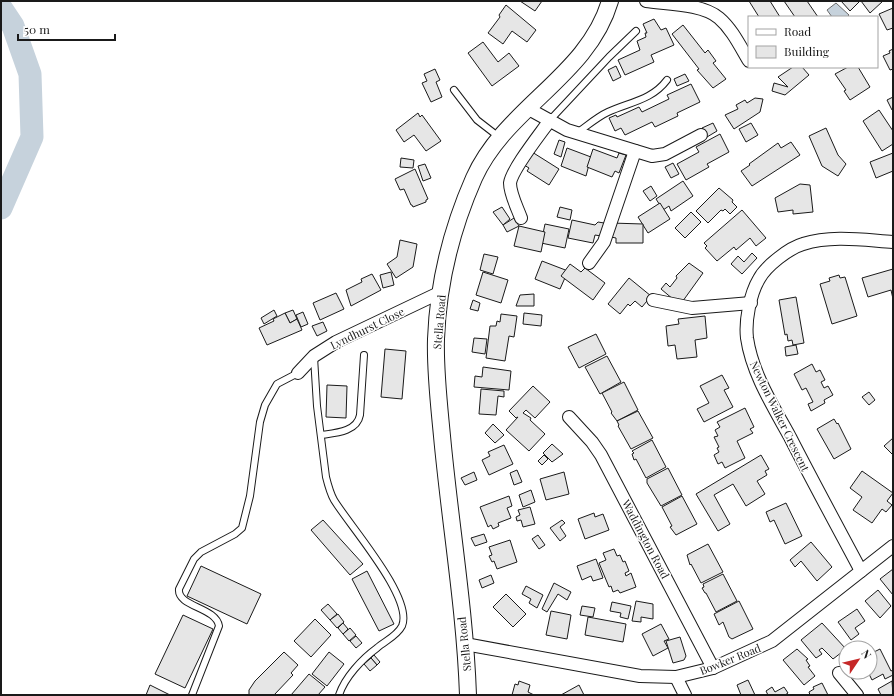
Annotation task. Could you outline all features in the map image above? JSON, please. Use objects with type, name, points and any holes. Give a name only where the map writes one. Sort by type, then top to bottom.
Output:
[{"type":"main road","name":"Stella Road","points":[[468,695],[465,644],[437,391],[436,339],[441,292],[452,241],[464,203],[481,164],[500,137],[527,108],[574,63],[604,18],[610,1]]},
{"type":"street","points":[[646,1],[701,10],[717,17],[730,31],[748,59]]},
{"type":"street","points":[[527,108],[577,133],[652,156],[658,156],[701,135]]},
{"type":"street","points":[[521,218],[510,188],[510,181],[524,157],[550,120]]},
{"type":"street","points":[[589,263],[604,242],[635,151]]},
{"type":"street","name":"Newton Walker Crescent","points":[[861,571],[771,402],[753,364],[747,336],[751,303],[759,278],[784,254],[793,248],[826,239],[893,242]]},
{"type":"street","name":"Lyndhurst Close","points":[[298,373],[314,356],[336,342],[441,292]]},
{"type":"street","points":[[653,300],[692,308],[751,303]]},
{"type":"street","name":"Waddington Road","points":[[569,417],[582,429],[601,455],[713,668]]},
{"type":"street","name":"Bowker Road","points":[[465,644],[640,676],[676,677],[713,668],[772,641],[893,546]]},
{"type":"street","points":[[676,677],[685,695]]},
{"type":"street","points":[[844,680],[856,695]]},
{"type":"lane","points":[[550,120],[609,57],[636,31]]},
{"type":"lane","points":[[577,133],[608,112],[637,102],[657,92],[667,80]]},
{"type":"lane","points":[[454,90],[478,120],[500,137]]},
{"type":"lane","points":[[321,435],[345,431],[358,422],[360,415],[364,355]]},
{"type":"lane","points":[[314,356],[317,406],[326,477],[334,499],[362,539],[397,594],[403,611],[402,625],[399,631],[367,656],[357,666],[341,689],[339,695]]},
{"type":"lane","points":[[192,695],[217,632],[219,623],[214,616],[183,598],[179,592],[194,559],[201,552],[235,534],[242,528],[250,496],[260,422],[265,405],[277,384],[298,373]]},
{"type":"shaded area","points":[[836,3],[849,15],[831,16],[827,10]]},
{"type":"building","points":[[520,1],[542,1],[535,11]]},
{"type":"building","points":[[749,1],[770,1],[779,16],[758,16]]},
{"type":"building","points":[[784,1],[807,1],[817,16],[794,16]]},
{"type":"building","points":[[841,1],[860,1],[850,11]]},
{"type":"building","points":[[861,1],[883,1],[870,13]]},
{"type":"building","points":[[506,5],[536,30],[527,42],[512,31],[503,44],[488,33],[500,17],[499,15]]},
{"type":"building","points":[[893,8],[893,28],[887,30],[879,14]]},
{"type":"building","points":[[654,19],[661,30],[666,28],[674,45],[651,55],[654,62],[625,75],[618,60],[640,50],[637,41],[646,37],[645,33],[647,33],[643,24]]},
{"type":"building","points":[[683,25],[705,53],[708,50],[716,61],[713,63],[726,79],[713,88],[697,70],[699,69],[672,34]]},
{"type":"building","points":[[483,42],[498,62],[509,53],[519,66],[492,86],[468,53]]},
{"type":"building","points":[[893,49],[893,69],[890,70],[883,56],[890,53],[889,51]]},
{"type":"building","points":[[616,66],[621,77],[613,81],[608,70]]},
{"type":"building","points":[[792,68],[803,68],[809,75],[785,95],[772,91],[774,83],[788,87],[778,77]]},
{"type":"building","points":[[846,68],[859,68],[870,87],[850,100],[844,91],[846,90],[835,74]]},
{"type":"building","points":[[435,69],[440,80],[436,82],[442,97],[431,102],[422,83],[427,81],[424,74]]},
{"type":"building","points":[[685,74],[689,81],[677,86],[674,79]]},
{"type":"building","points":[[691,84],[700,102],[677,113],[678,116],[655,127],[652,122],[625,135],[621,128],[615,131],[609,118],[616,115],[617,117],[639,107],[642,112],[669,99],[667,95]]},
{"type":"building","points":[[893,97],[893,110],[892,110],[887,100]]},
{"type":"building","points":[[755,98],[763,99],[760,112],[734,129],[725,115],[738,109],[736,105],[745,100],[747,103]]},
{"type":"building","points":[[879,110],[893,131],[893,144],[882,151],[863,121]]},
{"type":"building","points":[[418,113],[420,117],[422,115],[441,141],[426,151],[414,135],[404,142],[396,130]]},
{"type":"building","points":[[713,123],[717,131],[707,137],[702,128]]},
{"type":"building","points":[[751,123],[758,135],[746,142],[739,129]]},
{"type":"building","points":[[826,128],[838,155],[846,164],[838,176],[822,166],[809,136]]},
{"type":"building","points":[[720,134],[729,152],[707,164],[709,167],[686,180],[677,164],[699,152],[696,147]]},
{"type":"building","points":[[559,140],[565,142],[561,157],[554,154]]},
{"type":"building","points":[[791,142],[800,155],[752,186],[741,171],[778,143],[781,148]]},
{"type":"building","points":[[567,148],[591,157],[586,176],[561,166]]},
{"type":"building","points":[[593,149],[617,158],[619,153],[626,155],[619,173],[615,171],[612,177],[587,167]]},
{"type":"building","points":[[532,152],[559,169],[549,185],[527,171],[529,168],[524,165]]},
{"type":"building","points":[[893,153],[893,171],[876,178],[870,162]]},
{"type":"building","points":[[401,158],[414,160],[413,168],[400,167]]},
{"type":"building","points":[[673,163],[679,174],[671,178],[665,167]]},
{"type":"building","points":[[425,164],[431,178],[423,181],[418,166]]},
{"type":"building","points":[[415,169],[428,199],[426,202],[413,207],[404,189],[400,190],[395,179]]},
{"type":"building","points":[[683,181],[693,196],[671,211],[669,206],[663,210],[656,199]]},
{"type":"building","points":[[800,184],[810,185],[813,212],[793,214],[793,210],[778,212],[775,198]]},
{"type":"building","points":[[651,186],[657,196],[650,201],[643,191]]},
{"type":"building","points":[[719,188],[733,200],[732,202],[737,207],[730,214],[725,209],[723,211],[721,210],[708,223],[696,211]]},
{"type":"building","points":[[660,203],[670,219],[648,233],[638,217]]},
{"type":"building","points":[[502,207],[510,219],[503,225],[493,212]]},
{"type":"building","points":[[560,207],[572,210],[570,220],[557,217]]},
{"type":"building","points":[[742,210],[766,238],[756,246],[750,238],[736,250],[734,247],[717,261],[705,248],[707,246],[704,243]]},
{"type":"building","points":[[691,212],[701,222],[685,238],[675,228]]},
{"type":"building","points":[[514,218],[519,226],[507,232],[503,225]]},
{"type":"building","points":[[572,220],[595,225],[598,222],[604,223],[601,236],[595,235],[593,243],[568,238]]},
{"type":"building","points":[[611,223],[643,224],[643,243],[616,243],[616,238],[611,237]]},
{"type":"building","points":[[545,224],[569,229],[565,248],[541,243]]},
{"type":"building","points":[[519,226],[545,232],[541,252],[514,246]]},
{"type":"building","points":[[400,240],[417,244],[413,267],[396,278],[387,264],[397,257]]},
{"type":"building","points":[[752,253],[757,258],[742,274],[731,264],[738,256],[744,262]]},
{"type":"building","points":[[484,254],[498,257],[493,274],[480,270]]},
{"type":"building","points":[[542,261],[568,271],[560,289],[535,279]]},
{"type":"building","points":[[689,263],[703,273],[680,305],[661,289],[666,283],[670,287],[677,278],[676,276]]},
{"type":"building","points":[[570,264],[581,272],[585,268],[605,283],[593,300],[561,276]]},
{"type":"building","points":[[893,269],[893,299],[891,290],[868,297],[862,278]]},
{"type":"building","points":[[391,272],[394,285],[383,288],[380,275]]},
{"type":"building","points":[[483,272],[508,280],[501,303],[476,295]]},
{"type":"building","points":[[372,274],[381,290],[351,306],[346,290],[362,282],[361,279]]},
{"type":"building","points":[[839,275],[840,278],[845,277],[857,316],[832,324],[820,284],[830,281],[829,278]]},
{"type":"building","points":[[629,278],[651,296],[642,307],[635,301],[630,306],[628,304],[620,314],[608,304]]},
{"type":"building","points":[[336,293],[344,309],[320,320],[313,303]]},
{"type":"building","points":[[534,294],[534,306],[516,306],[520,295]]},
{"type":"building","points":[[796,297],[804,343],[793,345],[792,340],[788,341],[787,334],[785,335],[779,300]]},
{"type":"building","points":[[473,300],[480,303],[478,311],[470,309]]},
{"type":"building","points":[[274,310],[277,316],[264,324],[261,318]]},
{"type":"building","points":[[293,310],[297,319],[290,323],[285,313]]},
{"type":"building","points":[[303,312],[308,324],[301,327],[296,315]]},
{"type":"building","points":[[285,313],[290,323],[297,319],[302,330],[267,345],[259,328],[274,321],[273,319]]},
{"type":"building","points":[[524,313],[542,315],[541,326],[523,324]]},
{"type":"building","points":[[501,314],[517,316],[514,337],[509,336],[505,361],[486,358],[490,326],[496,326],[497,321],[500,322]]},
{"type":"building","points":[[705,316],[707,338],[695,340],[697,357],[677,359],[675,345],[668,346],[666,326],[679,324],[678,319]]},
{"type":"building","points":[[323,322],[327,331],[317,336],[312,326]]},
{"type":"building","points":[[596,334],[606,354],[579,368],[568,347]]},
{"type":"building","points":[[474,338],[487,339],[485,354],[472,352]]},
{"type":"building","points":[[796,345],[798,354],[786,356],[785,347]]},
{"type":"building","points":[[385,349],[406,351],[402,399],[381,397]]},
{"type":"building","points":[[607,356],[621,382],[600,394],[585,367]]},
{"type":"building","points":[[812,364],[816,372],[820,370],[825,380],[821,382],[824,388],[828,386],[833,395],[824,400],[825,403],[811,411],[808,404],[813,402],[806,388],[802,390],[794,374]]},
{"type":"building","points":[[483,367],[511,371],[509,390],[474,387],[475,376],[482,377]]},
{"type":"building","points":[[722,375],[729,388],[724,390],[733,407],[704,422],[697,409],[709,403],[700,386]]},
{"type":"building","points":[[624,382],[638,410],[617,421],[611,413],[612,412],[602,393]]},
{"type":"building","points":[[327,385],[347,386],[346,418],[326,417]]},
{"type":"building","points":[[533,386],[550,402],[535,418],[526,410],[523,413],[531,418],[530,420],[545,434],[529,451],[506,430],[518,417],[516,418],[509,411]]},
{"type":"building","points":[[481,389],[504,391],[504,397],[498,396],[496,415],[479,414]]},
{"type":"building","points":[[869,392],[875,400],[869,405],[862,397]]},
{"type":"building","points":[[745,408],[754,427],[750,429],[753,433],[737,441],[745,458],[725,468],[722,462],[718,464],[714,455],[719,452],[717,448],[719,447],[714,437],[718,436],[715,430],[720,427],[717,422]]},
{"type":"building","points":[[638,411],[653,438],[631,449],[618,426],[617,421]]},
{"type":"building","points":[[834,419],[837,424],[838,423],[851,449],[834,459],[817,429]]},
{"type":"building","points":[[493,424],[504,435],[495,443],[485,433]]},
{"type":"building","points":[[893,438],[893,455],[884,446]]},
{"type":"building","points":[[652,440],[666,467],[646,478],[636,459],[634,460],[632,454],[634,453],[632,451]]},
{"type":"building","points":[[552,444],[563,454],[552,462],[543,453]]},
{"type":"building","points":[[504,445],[513,464],[489,475],[482,460],[490,456],[488,452]]},
{"type":"building","points":[[544,455],[548,459],[542,465],[538,461]]},
{"type":"building","points":[[761,455],[769,469],[765,471],[767,475],[757,481],[765,494],[746,506],[733,484],[714,495],[730,524],[718,531],[696,494]]},
{"type":"building","points":[[668,468],[682,495],[661,506],[647,483],[647,479]]},
{"type":"building","points":[[517,470],[522,482],[514,485],[510,473]]},
{"type":"building","points":[[862,471],[893,493],[887,501],[892,505],[886,512],[882,509],[872,523],[853,510],[862,497],[850,488]]},
{"type":"building","points":[[474,472],[477,480],[465,485],[461,478]]},
{"type":"building","points":[[564,472],[569,494],[546,500],[540,479]]},
{"type":"building","points":[[531,490],[535,502],[523,507],[519,495]]},
{"type":"building","points":[[509,496],[512,506],[507,508],[511,518],[498,523],[499,526],[493,529],[491,525],[488,527],[480,507]]},
{"type":"building","points":[[682,496],[697,524],[676,535],[670,527],[672,526],[662,507]]},
{"type":"building","points":[[786,503],[802,536],[785,544],[774,520],[770,522],[766,512]]},
{"type":"building","points":[[530,507],[535,524],[523,527],[521,520],[517,521],[516,517],[520,515],[518,510]]},
{"type":"building","points":[[594,513],[595,517],[603,514],[609,530],[585,539],[578,519]]},
{"type":"building","points":[[323,520],[363,564],[350,575],[311,530]]},
{"type":"building","points":[[562,520],[565,523],[560,527],[566,536],[560,541],[550,528]]},
{"type":"building","points":[[484,534],[487,542],[475,546],[471,538]]},
{"type":"building","points":[[538,535],[545,545],[539,549],[532,539]]},
{"type":"building","points":[[510,540],[517,562],[497,569],[494,561],[492,562],[489,556],[492,555],[489,547]]},
{"type":"building","points":[[811,542],[832,567],[817,581],[801,561],[795,567],[790,560]]},
{"type":"building","points":[[708,544],[723,572],[701,583],[691,564],[690,565],[687,555]]},
{"type":"building","points":[[614,549],[617,556],[620,555],[623,562],[625,561],[629,571],[625,573],[626,576],[631,573],[636,587],[620,593],[618,590],[613,592],[611,586],[609,587],[599,563],[606,560],[603,553]]},
{"type":"building","points":[[596,559],[603,578],[593,581],[591,576],[582,580],[577,566]]},
{"type":"building","points":[[201,566],[261,594],[247,624],[187,596]]},
{"type":"building","points":[[893,569],[893,595],[880,579]]},
{"type":"building","points":[[367,571],[394,624],[379,631],[352,579]]},
{"type":"building","points":[[723,574],[737,601],[716,612],[702,588],[704,587],[703,584]]},
{"type":"building","points":[[491,575],[494,583],[482,588],[479,580]]},
{"type":"building","points":[[554,583],[571,592],[567,600],[558,594],[547,612],[542,609]]},
{"type":"building","points":[[526,586],[543,595],[537,608],[529,603],[531,599],[522,594]]},
{"type":"building","points":[[878,590],[891,606],[880,618],[865,601]]},
{"type":"building","points":[[506,594],[526,614],[513,627],[493,607]]},
{"type":"building","points":[[636,601],[653,604],[653,619],[641,617],[641,622],[632,621]]},
{"type":"building","points":[[739,601],[753,629],[732,639],[729,637],[723,622],[719,625],[714,614]]},
{"type":"building","points":[[612,602],[631,606],[628,619],[620,617],[621,613],[610,611]]},
{"type":"building","points":[[328,604],[337,614],[330,620],[321,610]]},
{"type":"building","points":[[582,606],[595,608],[593,617],[580,615]]},
{"type":"building","points":[[857,609],[865,621],[855,628],[859,634],[851,640],[838,622]]},
{"type":"building","points":[[551,611],[571,615],[567,639],[546,635]]},
{"type":"building","points":[[338,614],[344,622],[337,628],[330,620]]},
{"type":"building","points":[[183,615],[213,629],[185,688],[155,674]]},
{"type":"building","points":[[588,617],[626,624],[623,642],[585,635]]},
{"type":"building","points":[[315,619],[331,635],[311,657],[294,641]]},
{"type":"building","points":[[343,623],[348,629],[343,634],[338,628]]},
{"type":"building","points":[[822,623],[838,640],[838,655],[833,659],[822,648],[819,650],[822,654],[816,658],[801,640]]},
{"type":"building","points":[[661,624],[669,639],[664,641],[668,648],[653,656],[642,634]]},
{"type":"building","points":[[350,628],[356,635],[349,641],[343,634]]},
{"type":"building","points":[[356,636],[362,643],[356,648],[350,641]]},
{"type":"building","points":[[680,637],[686,656],[684,660],[673,663],[666,641]]},
{"type":"building","points":[[797,649],[808,659],[806,660],[810,666],[808,667],[815,676],[804,685],[783,660]]},
{"type":"building","points":[[880,649],[891,671],[893,670],[893,675],[885,679],[883,674],[878,677],[878,650]]},
{"type":"building","points":[[284,652],[298,665],[291,673],[293,675],[274,695],[249,695],[249,690],[255,681]]},
{"type":"building","points":[[329,652],[344,664],[327,686],[312,674]]},
{"type":"building","points":[[374,655],[380,662],[377,665],[371,658]]},
{"type":"building","points":[[371,658],[377,665],[370,671],[364,664]]},
{"type":"building","points":[[309,674],[325,687],[318,695],[291,695]]},
{"type":"building","points":[[748,680],[755,695],[741,695],[737,685]]},
{"type":"building","points":[[519,681],[530,685],[528,692],[534,695],[512,695],[515,684],[518,685]]},
{"type":"building","points":[[892,681],[893,695],[881,695],[878,689]]},
{"type":"building","points":[[822,683],[828,695],[810,695],[809,692],[814,689],[813,687]]},
{"type":"building","points":[[150,685],[170,695],[146,695]]},
{"type":"building","points":[[579,685],[584,695],[561,695]]},
{"type":"building","points":[[772,687],[775,692],[784,687],[788,693],[785,695],[768,695],[766,691]]},
{"type":"waterway","points":[[1,8],[13,26],[30,74],[32,137],[1,208]]}]
